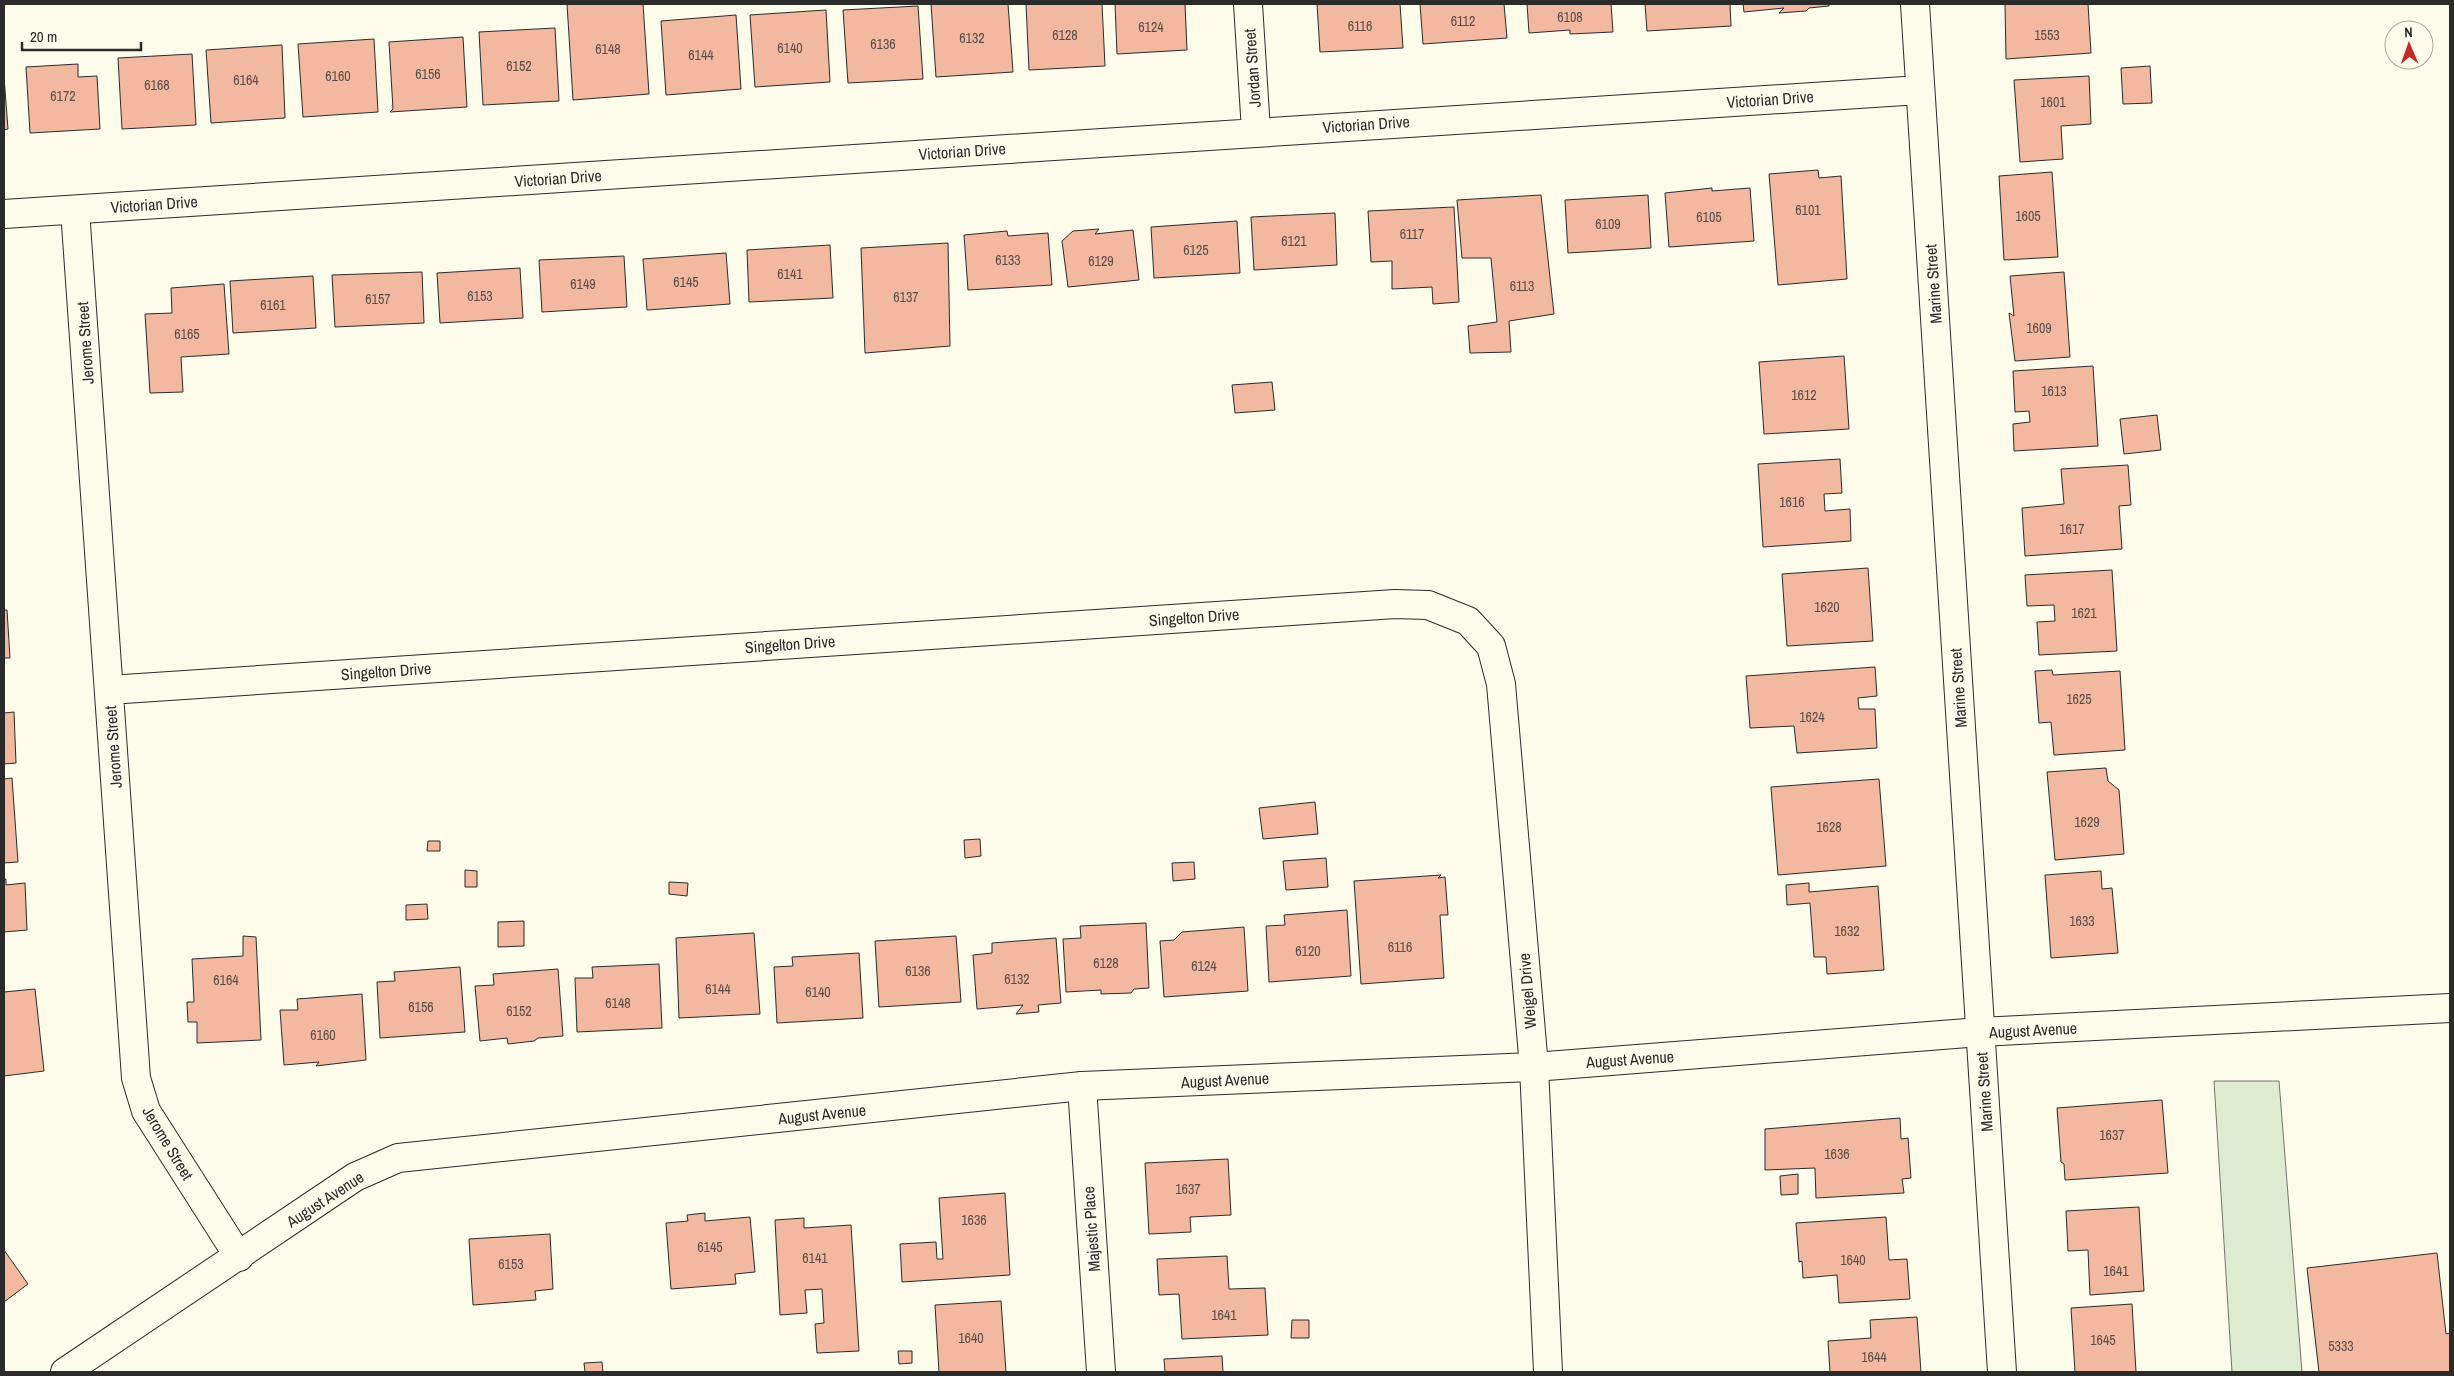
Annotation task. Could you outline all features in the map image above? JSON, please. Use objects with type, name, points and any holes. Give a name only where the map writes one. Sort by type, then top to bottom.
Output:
[{"type":"street","name":"Jordan Street","points":[[1248,4],[1256,131]]},
{"type":"street","name":"Marine Street","points":[[1915,4],[2002,1372]]},
{"type":"street","name":"Victorian Drive","points":[[4,214],[1256,131],[1920,90]]},
{"type":"street","name":"Jerome Street","points":[[75,210],[136,1078],[146,1111],[239,1257]]},
{"type":"street","name":"Singelton Drive","points":[[110,690],[1396,604],[1428,605],[1468,621]]},
{"type":"street","name":"Weigel Drive","points":[[1468,621],[1491,646],[1501,684],[1534,1066],[1548,1372]]},
{"type":"street","name":"August Avenue","points":[[65,1372],[239,1257],[355,1177],[398,1158],[1082,1086],[1534,1066],[1980,1032],[2450,1008]]},
{"type":"street","name":"Majestic Place","points":[[1082,1086],[1101,1372]]},
{"type":"green space","points":[[2214,1081],[2279,1081],[2302,1372],[2232,1372]]},
{"type":"building","points":[[567,4],[643,4],[649,94],[573,100]]},
{"type":"building","points":[[931,4],[1008,4],[1013,72],[936,77]]},
{"type":"building","points":[[1026,4],[1102,4],[1105,66],[1029,70]]},
{"type":"building","points":[[1115,4],[1185,4],[1187,50],[1117,54]]},
{"type":"building","points":[[1317,4],[1400,4],[1403,48],[1320,52]]},
{"type":"building","points":[[1420,4],[1504,4],[1507,38],[1423,44]]},
{"type":"building","points":[[1527,4],[1611,4],[1613,32],[1570,34],[1570,30],[1529,33]]},
{"type":"building","points":[[1645,4],[1730,4],[1731,26],[1647,31]]},
{"type":"building","points":[[1743,4],[1829,4],[1829,6],[1809,8],[1806,11],[1779,13],[1784,8],[1744,12]]},
{"type":"building","points":[[2005,4],[2088,4],[2091,53],[2006,59]]},
{"type":"building","points":[[918,6],[923,79],[848,83],[843,10]]},
{"type":"building","points":[[826,10],[830,82],[755,87],[750,15]]},
{"type":"building","points":[[736,15],[741,89],[666,95],[661,21]]},
{"type":"building","points":[[555,28],[559,101],[483,105],[479,32]]},
{"type":"building","points":[[463,37],[467,107],[390,112],[393,109],[389,42]]},
{"type":"building","points":[[374,39],[378,112],[303,117],[298,44]]},
{"type":"building","points":[[282,45],[285,118],[211,123],[206,50]]},
{"type":"building","points":[[192,54],[196,125],[122,129],[118,58]]},
{"type":"building","points":[[78,64],[78,77],[97,76],[100,129],[30,133],[26,67]]},
{"type":"building","points":[[2150,66],[2152,103],[2123,104],[2121,68]]},
{"type":"building","points":[[2089,76],[2091,124],[2061,126],[2063,159],[2020,162],[2014,80]]},
{"type":"building","points":[[4,77],[8,129],[4,130]]},
{"type":"building","points":[[1818,170],[1819,178],[1841,176],[1847,279],[1778,285],[1769,174]]},
{"type":"building","points":[[2052,172],[2058,257],[2004,260],[1999,176]]},
{"type":"building","points":[[1712,188],[1712,191],[1750,188],[1754,241],[1669,247],[1665,193]]},
{"type":"building","points":[[1541,195],[1554,314],[1509,321],[1511,352],[1470,353],[1468,326],[1497,322],[1491,258],[1462,258],[1457,200]]},
{"type":"building","points":[[1648,195],[1651,248],[1568,253],[1565,200]]},
{"type":"building","points":[[1454,207],[1459,302],[1433,304],[1432,287],[1392,289],[1392,261],[1371,262],[1368,211]]},
{"type":"building","points":[[1335,213],[1337,265],[1254,270],[1251,217]]},
{"type":"building","points":[[1237,221],[1240,273],[1154,278],[1151,227]]},
{"type":"building","points":[[1099,229],[1095,234],[1133,230],[1139,280],[1068,287],[1062,241],[1073,231]]},
{"type":"building","points":[[1007,231],[1008,236],[1048,233],[1052,285],[968,290],[964,235]]},
{"type":"building","points":[[948,243],[950,346],[865,353],[861,248]]},
{"type":"building","points":[[830,245],[833,298],[749,302],[747,250]]},
{"type":"building","points":[[726,253],[730,304],[647,310],[643,259]]},
{"type":"building","points":[[624,256],[627,307],[542,312],[539,260]]},
{"type":"building","points":[[520,268],[523,318],[440,323],[437,273]]},
{"type":"building","points":[[422,272],[424,323],[335,327],[332,275]]},
{"type":"building","points":[[2064,272],[2070,357],[2015,361],[2009,313],[2014,316],[2010,276]]},
{"type":"building","points":[[313,276],[316,328],[233,333],[230,281]]},
{"type":"building","points":[[224,284],[229,354],[181,357],[183,392],[150,393],[145,314],[172,313],[171,288]]},
{"type":"building","points":[[1844,356],[1849,429],[1764,434],[1759,362]]},
{"type":"building","points":[[2093,366],[2098,446],[2014,451],[2013,424],[2030,422],[2029,411],[2015,412],[2013,371]]},
{"type":"building","points":[[1272,382],[1275,410],[1235,413],[1232,385]]},
{"type":"building","points":[[2157,415],[2161,450],[2124,454],[2120,419]]},
{"type":"building","points":[[1840,459],[1842,493],[1824,494],[1825,511],[1850,509],[1851,541],[1763,547],[1758,464]]},
{"type":"building","points":[[2128,465],[2131,505],[2119,506],[2122,549],[2025,556],[2022,508],[2064,504],[2061,469]]},
{"type":"building","points":[[1868,568],[1873,641],[1787,646],[1782,574]]},
{"type":"building","points":[[2112,570],[2117,651],[2039,655],[2037,622],[2055,621],[2054,605],[2027,606],[2025,575]]},
{"type":"building","points":[[4,610],[7,610],[10,658],[4,658]]},
{"type":"building","points":[[1875,667],[1877,696],[1858,698],[1859,709],[1875,709],[1877,748],[1797,753],[1794,726],[1750,728],[1746,676]]},
{"type":"building","points":[[2052,670],[2053,675],[2120,671],[2125,750],[2054,755],[2051,722],[2039,723],[2035,671]]},
{"type":"building","points":[[14,712],[16,763],[4,764],[4,713]]},
{"type":"building","points":[[2106,768],[2108,781],[2119,790],[2124,854],[2055,860],[2047,772]]},
{"type":"building","points":[[12,778],[18,862],[4,863],[4,779]]},
{"type":"building","points":[[1879,779],[1886,866],[1778,875],[1771,787]]},
{"type":"building","points":[[1315,802],[1318,834],[1263,839],[1259,808]]},
{"type":"building","points":[[980,839],[981,856],[965,858],[964,840]]},
{"type":"building","points":[[428,841],[440,841],[440,851],[427,851]]},
{"type":"building","points":[[1326,858],[1328,887],[1286,890],[1283,861]]},
{"type":"building","points":[[1194,862],[1195,879],[1173,881],[1172,863]]},
{"type":"building","points":[[465,870],[477,871],[477,887],[465,887]]},
{"type":"building","points":[[2101,871],[2102,889],[2112,888],[2118,953],[2051,958],[2045,875]]},
{"type":"building","points":[[1441,875],[1438,878],[1445,877],[1448,915],[1440,915],[1444,978],[1361,984],[1354,881]]},
{"type":"building","points":[[4,879],[6,879],[6,885],[25,883],[27,930],[4,932]]},
{"type":"building","points":[[669,882],[688,883],[687,896],[669,894]]},
{"type":"building","points":[[1809,883],[1809,892],[1878,886],[1884,970],[1827,974],[1826,957],[1814,957],[1810,903],[1787,905],[1786,885]]},
{"type":"building","points":[[427,904],[428,919],[406,920],[406,905]]},
{"type":"building","points":[[1347,910],[1351,976],[1269,982],[1266,926],[1285,925],[1284,915]]},
{"type":"building","points":[[524,921],[524,946],[498,947],[498,922]]},
{"type":"building","points":[[1146,923],[1149,988],[1134,989],[1131,993],[1101,994],[1101,990],[1066,992],[1063,939],[1081,938],[1080,926]]},
{"type":"building","points":[[1244,927],[1248,991],[1164,997],[1160,941],[1174,940],[1182,932]]},
{"type":"building","points":[[754,933],[760,1014],[679,1018],[676,938]]},
{"type":"building","points":[[243,936],[256,937],[261,1040],[197,1043],[197,1022],[188,1022],[187,1002],[194,1002],[192,959],[243,956]]},
{"type":"building","points":[[956,936],[961,1002],[879,1007],[875,941]]},
{"type":"building","points":[[1056,938],[1061,1003],[1038,1005],[1039,1012],[1016,1014],[1023,1005],[977,1009],[973,955],[992,953],[992,943]]},
{"type":"building","points":[[859,953],[863,1018],[777,1023],[774,967],[793,966],[792,957]]},
{"type":"building","points":[[659,964],[662,1028],[577,1032],[575,978],[593,978],[592,967]]},
{"type":"building","points":[[460,967],[465,1032],[380,1038],[377,982],[395,981],[394,972]]},
{"type":"building","points":[[558,969],[563,1036],[538,1038],[534,1041],[508,1044],[507,1038],[480,1041],[475,986],[494,985],[493,974]]},
{"type":"building","points":[[35,989],[44,1071],[4,1076],[4,992]]},
{"type":"building","points":[[362,994],[366,1060],[316,1066],[319,1062],[284,1065],[280,1010],[298,1010],[297,999]]},
{"type":"building","points":[[2162,1100],[2168,1173],[2065,1180],[2064,1164],[2061,1162],[2057,1108]]},
{"type":"building","points":[[1900,1118],[1901,1139],[1908,1138],[1911,1178],[1902,1179],[1904,1193],[1816,1198],[1815,1168],[1765,1170],[1765,1129]]},
{"type":"building","points":[[1228,1159],[1231,1215],[1190,1217],[1191,1232],[1149,1234],[1145,1163]]},
{"type":"building","points":[[1798,1174],[1798,1194],[1781,1195],[1780,1176]]},
{"type":"building","points":[[1005,1193],[1010,1275],[902,1282],[900,1244],[936,1242],[937,1259],[943,1259],[939,1198]]},
{"type":"building","points":[[2139,1207],[2144,1291],[2090,1295],[2088,1250],[2068,1251],[2066,1211]]},
{"type":"building","points":[[705,1213],[705,1221],[750,1217],[755,1272],[735,1274],[736,1284],[671,1289],[666,1223],[688,1221],[687,1215]]},
{"type":"building","points":[[1886,1217],[1889,1260],[1907,1259],[1910,1299],[1839,1303],[1837,1275],[1803,1278],[1802,1261],[1799,1262],[1796,1223]]},
{"type":"building","points":[[804,1218],[804,1228],[851,1225],[859,1351],[817,1353],[815,1324],[824,1323],[822,1289],[805,1290],[807,1313],[780,1315],[775,1220]]},
{"type":"building","points":[[550,1234],[553,1289],[535,1291],[536,1300],[473,1305],[469,1239]]},
{"type":"building","points":[[4,1250],[28,1284],[4,1302]]},
{"type":"building","points":[[2437,1253],[2446,1334],[2450,1333],[2450,1372],[2319,1372],[2307,1268]]},
{"type":"building","points":[[1227,1256],[1229,1289],[1265,1288],[1268,1335],[1182,1339],[1179,1294],[1159,1295],[1157,1259]]},
{"type":"building","points":[[1001,1301],[1006,1372],[939,1372],[935,1305]]},
{"type":"building","points":[[2132,1304],[2136,1372],[2075,1372],[2071,1308]]},
{"type":"building","points":[[1917,1317],[1921,1372],[1830,1372],[1828,1341],[1871,1338],[1870,1320]]},
{"type":"building","points":[[1292,1320],[1309,1320],[1309,1338],[1291,1338]]},
{"type":"building","points":[[898,1351],[912,1351],[912,1363],[899,1364]]},
{"type":"building","points":[[1222,1356],[1223,1372],[1165,1372],[1164,1359]]},
{"type":"building","points":[[602,1362],[603,1372],[585,1372],[584,1363]]}]
